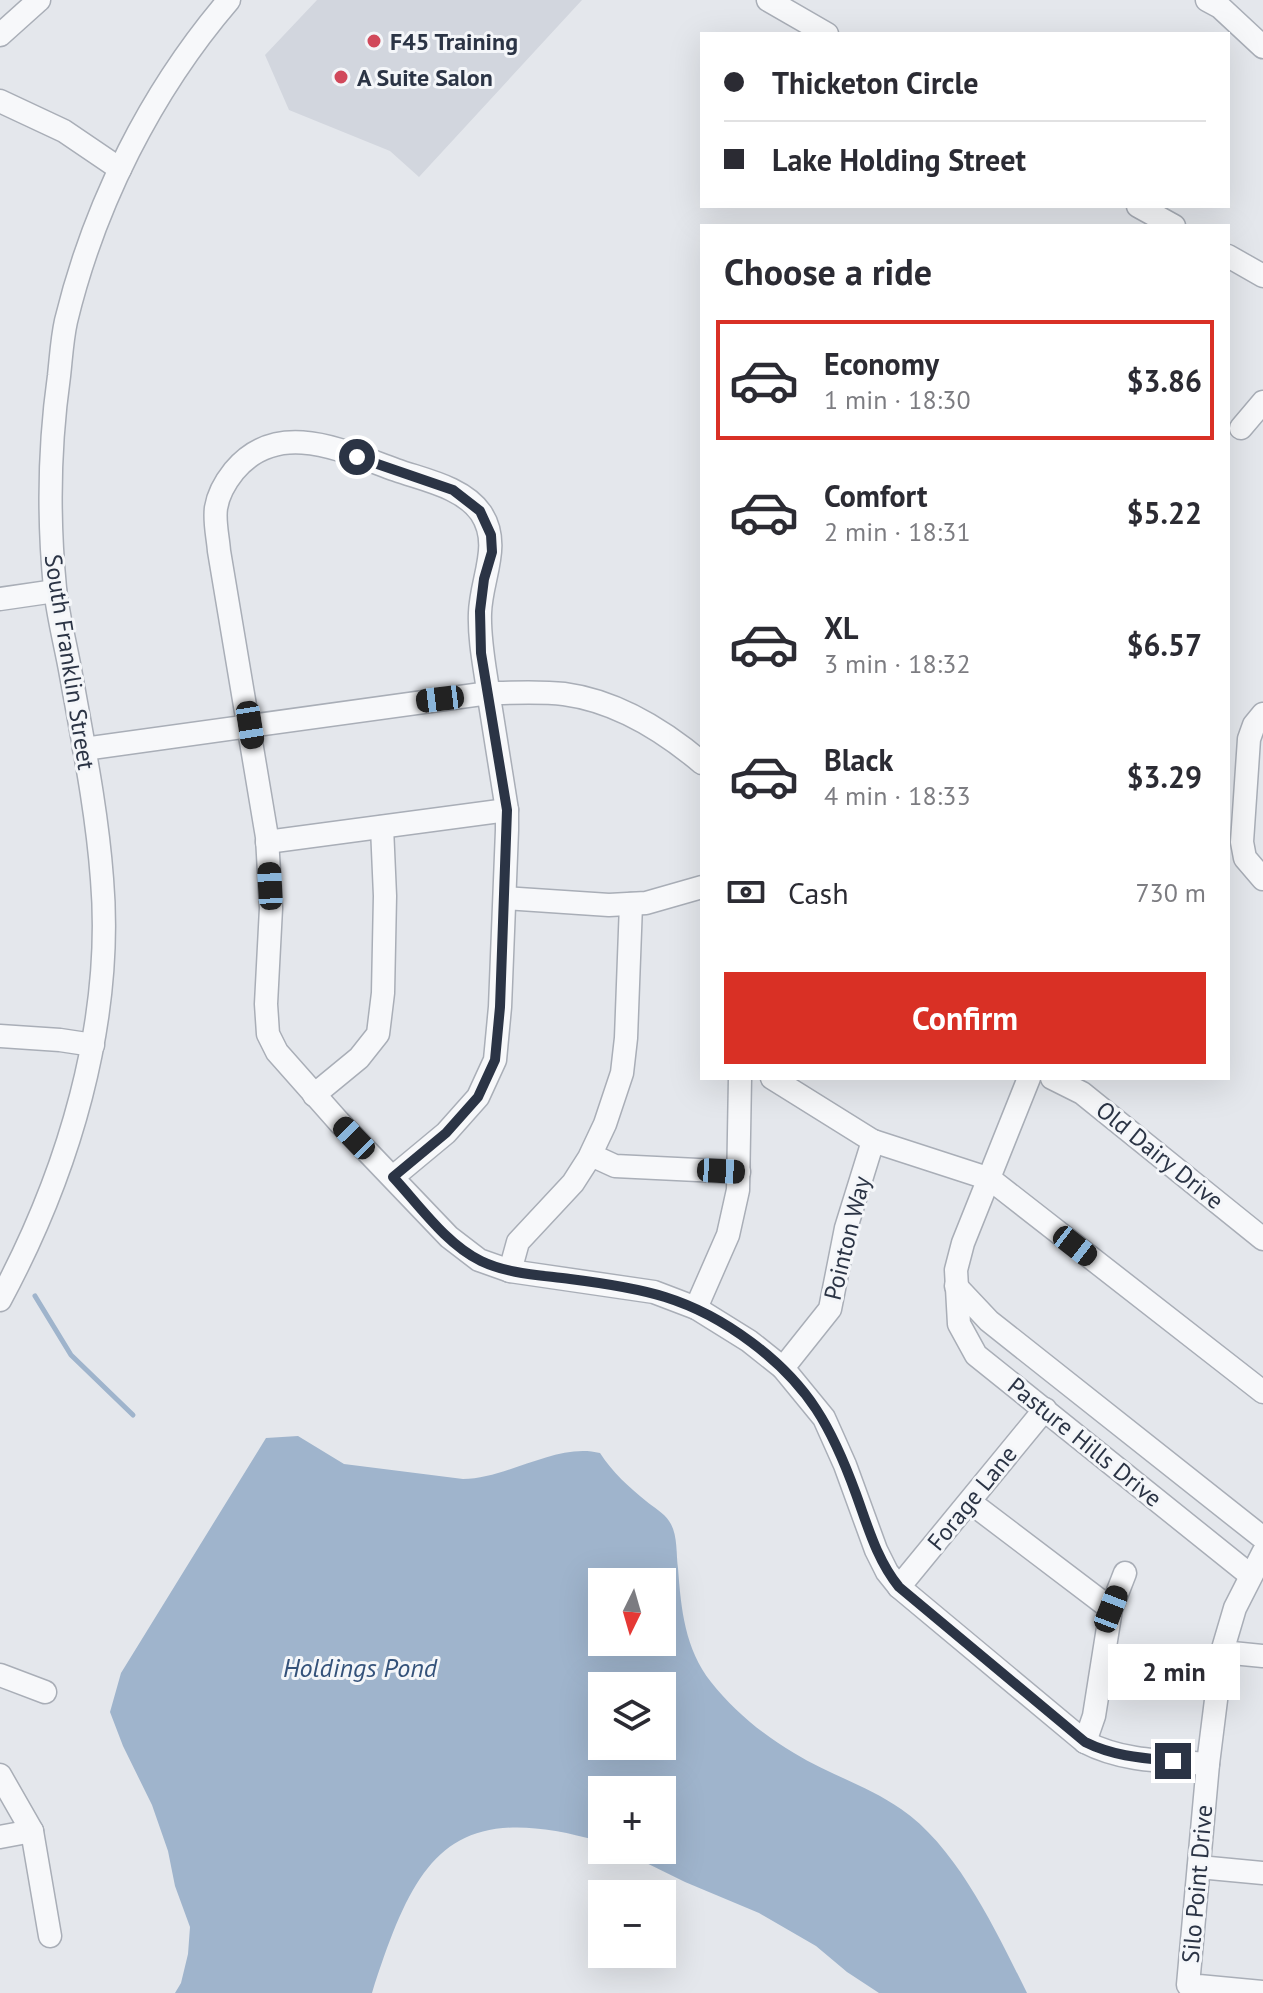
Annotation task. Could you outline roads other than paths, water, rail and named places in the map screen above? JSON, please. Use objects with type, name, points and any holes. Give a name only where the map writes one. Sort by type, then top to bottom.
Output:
[{"type":"street","points":[[0,35],[39,0]]},
{"type":"street","name":"South Franklin Street","points":[[0,1300],[51,1187],[84,1088],[102,975],[102,880],[84,749],[55,591],[50,521],[50,440],[65,325],[81,265],[120,169],[175,69],[229,0]]},
{"type":"street","points":[[768,0],[824,32]]},
{"type":"street","points":[[1207,0],[1220,7],[1263,47]]},
{"type":"street","points":[[0,101],[64,131],[120,169]]},
{"type":"street","points":[[1142,208],[1170,224]]},
{"type":"street","points":[[1230,257],[1263,276]]},
{"type":"street","points":[[1241,428],[1263,402]]},
{"type":"street","points":[[393,1177],[446,1133],[478,1097],[495,1060],[507,810],[481,653],[480,611],[484,579],[492,552],[491,535],[480,511],[453,490],[299,441],[273,443],[243,460],[225,482],[216,508],[221,564],[267,842],[271,908],[266,1004],[268,1034],[277,1052],[314,1095],[449,1237],[479,1260],[510,1271],[654,1292],[696,1308],[749,1341],[783,1368],[824,1418],[876,1550],[899,1587],[1085,1742],[1126,1757],[1208,1764]]},
{"type":"street","points":[[0,599],[55,591]]},
{"type":"street","points":[[84,749],[489,693],[552,693],[589,699],[633,716],[670,736],[700,761]]},
{"type":"street","points":[[1263,714],[1254,725],[1249,739],[1242,842],[1245,858],[1263,879]]},
{"type":"street","points":[[267,842],[507,810]]},
{"type":"street","points":[[314,1095],[359,1058],[378,1034],[383,993],[382,827]]},
{"type":"street","points":[[505,898],[631,904],[672,897],[700,888]]},
{"type":"street","points":[[510,1271],[518,1242],[573,1183],[591,1155],[622,1073],[631,904]]},
{"type":"street","points":[[0,1036],[93,1045]]},
{"type":"street","points":[[696,1308],[728,1235],[738,1190],[740,1080]]},
{"type":"street","points":[[775,1080],[873,1141],[990,1179],[1263,1392]]},
{"type":"street","name":"Pasture Hills Drive","points":[[1028,1080],[963,1243],[956,1270],[959,1324],[976,1355],[1250,1575]]},
{"type":"street","name":"Old Dairy Drive","points":[[1056,1080],[1082,1093],[1263,1239]]},
{"type":"street","name":"Pointon Way","points":[[783,1368],[830,1309],[846,1228],[873,1141]]},
{"type":"street","points":[[591,1155],[615,1166],[739,1172]]},
{"type":"street","name":"Pasture Hills Drive","points":[[956,1286],[989,1321],[1263,1538]]},
{"type":"street","name":"Forage Lane","points":[[899,1587],[1045,1409]]},
{"type":"street","points":[[970,1502],[1111,1609]]},
{"type":"street","name":"Silo Point Drive","points":[[1263,1553],[1235,1608],[1222,1652],[1208,1764],[1188,1985],[1263,1992]]},
{"type":"street","points":[[1085,1742],[1094,1716],[1111,1609],[1125,1573]]},
{"type":"street","points":[[1222,1652],[1263,1656]]},
{"type":"street","points":[[0,1675],[45,1692]]},
{"type":"street","points":[[0,1775],[32,1831],[50,1936]]},
{"type":"street","points":[[0,1837],[32,1831]]},
{"type":"street","points":[[1199,1867],[1263,1873]]},
{"type":"water","name":"Holdings Pond","points":[[298,1436],[344,1464],[463,1479],[497,1473],[567,1452],[600,1453],[621,1479],[664,1515],[672,1526],[686,1628],[695,1656],[711,1682],[739,1712],[771,1738],[888,1801],[922,1826],[941,1846],[974,1893],[1027,1993],[879,1993],[816,1946],[759,1913],[648,1864],[676,1864],[676,1776],[588,1776],[588,1839],[550,1830],[507,1828],[473,1835],[445,1850],[423,1874],[404,1907],[372,1993],[175,1993],[181,1983],[188,1954],[190,1927],[152,1805],[110,1712],[121,1673],[266,1438]]},
{"type":"waterway","points":[[35,1296],[71,1355],[133,1415]]},
{"type":"place","name":"F45 Training","points":[[374,41]]},
{"type":"place","name":"A Suite Salon","points":[[341,77]]}]
